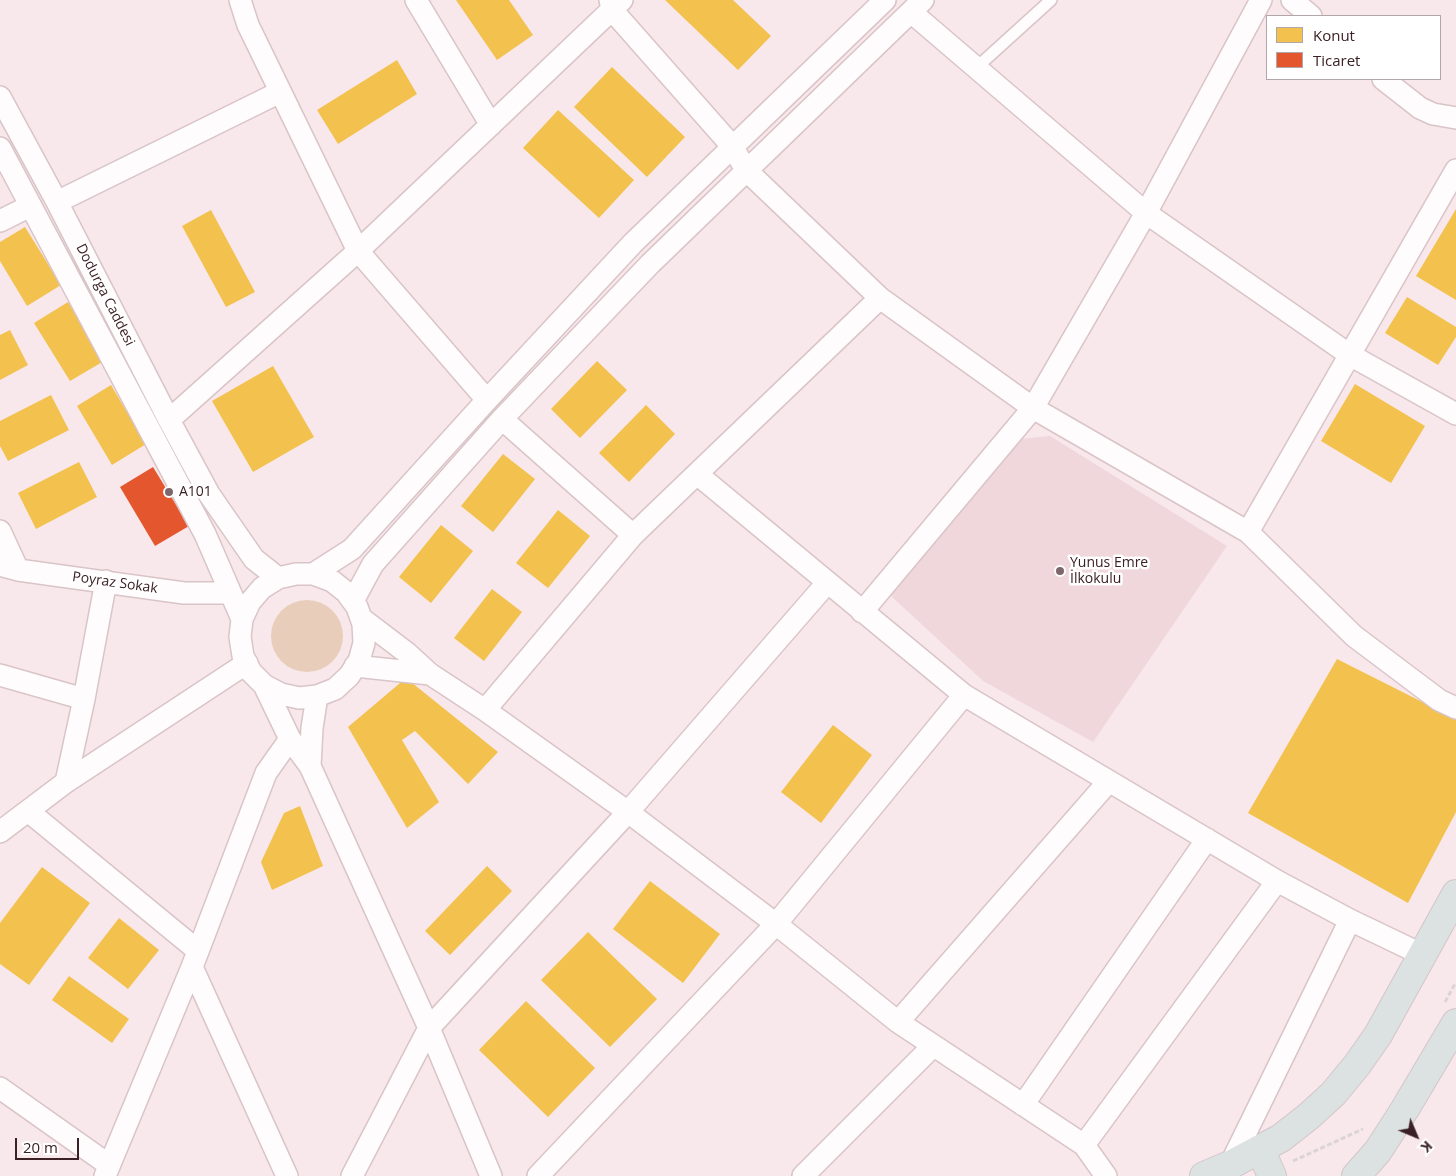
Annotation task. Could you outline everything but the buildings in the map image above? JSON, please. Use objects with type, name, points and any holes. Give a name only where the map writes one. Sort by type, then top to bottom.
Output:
[{"type":"main road","points":[[1204,1176],[1230,1165],[1281,1138],[1309,1116],[1332,1094],[1357,1065],[1378,1034],[1456,894]]},
{"type":"main road","points":[[1356,1176],[1378,1151],[1450,1030]]},
{"type":"main road","points":[[1260,1149],[1272,1175]]},
{"type":"street","points":[[240,0],[248,26],[358,251],[487,400]]},
{"type":"street","points":[[416,0],[491,125]]},
{"type":"street","points":[[313,574],[352,549],[633,243],[885,0]]},
{"type":"street","points":[[862,612],[1034,408],[1146,213],[1261,0]]},
{"type":"street","points":[[1292,0],[1310,15]]},
{"type":"street","points":[[169,420],[358,251],[491,125],[615,3],[732,146],[746,170],[880,298],[1034,408],[1248,532],[1354,636],[1439,700],[1456,708]]},
{"type":"street","points":[[357,609],[373,564],[502,419],[650,264],[917,6],[976,68],[1146,213],[1350,355],[1456,414]]},
{"type":"street","points":[[1384,80],[1420,108],[1433,114],[1456,118]]},
{"type":"street","points":[[58,202],[280,92]]},
{"type":"street","name":"Dodurga Caddesi","points":[[0,97],[58,202],[169,420],[209,494],[254,559],[278,578]]},
{"type":"street","points":[[0,148],[205,534],[242,619]]},
{"type":"street","points":[[1248,532],[1456,170]]},
{"type":"street","points":[[0,221],[30,206]]},
{"type":"street","points":[[485,710],[633,535],[880,298]]},
{"type":"street","points":[[502,419],[633,535]]},
{"type":"street","points":[[696,474],[964,695],[1277,881],[1350,920],[1423,955]]},
{"type":"street","points":[[0,531],[9,567]]},
{"type":"street","name":"Poyraz Sokak","points":[[9,567],[184,593],[230,593]]},
{"type":"street","points":[[264,686],[281,694],[299,698],[318,696],[335,689],[349,676],[356,666],[364,643],[364,624],[346,592],[332,581],[313,574],[296,574],[278,578],[262,588],[250,602],[242,619],[240,637],[243,656],[251,672],[264,686],[290,739],[310,766],[429,1028],[492,1176]]},
{"type":"street","points":[[66,782],[106,581]]},
{"type":"street","points":[[352,1176],[429,1028],[628,812],[827,583]]},
{"type":"street","points":[[357,609],[430,674],[485,710],[628,812],[776,924],[898,1022],[1084,1145],[1106,1176]]},
{"type":"street","points":[[0,832],[66,782],[247,663]]},
{"type":"street","points":[[356,666],[430,674]]},
{"type":"street","points":[[0,675],[84,699]]},
{"type":"street","points":[[538,1176],[776,924],[964,695]]},
{"type":"street","points":[[310,766],[312,728],[318,696]]},
{"type":"street","points":[[0,1088],[107,1170],[195,958],[266,773],[290,739]]},
{"type":"street","points":[[898,1022],[1109,780]]},
{"type":"street","points":[[28,811],[195,958],[287,1176]]},
{"type":"street","points":[[1023,1105],[1207,839]]},
{"type":"street","points":[[1084,1145],[1277,881]]},
{"type":"street","points":[[1230,1165],[1350,920]]},
{"type":"street","points":[[803,1176],[933,1046]]},
{"type":"lane","points":[[976,68],[1051,0]]},
{"type":"path","points":[[1450,1030],[1456,982]]},
{"type":"path","points":[[1272,1175],[1290,1162],[1367,1127]]},
{"type":"shaded area","name":"Yunus Emre İlkokulu","points":[[1050,436],[1227,546],[1093,742],[983,681],[891,596],[990,466],[1020,439]]},
{"type":"shaded area","points":[[307,600],[321,603],[333,610],[340,622],[343,636],[340,650],[333,662],[321,669],[307,672],[293,669],[281,662],[274,650],[271,636],[274,622],[281,610],[293,603]]},
{"type":"place","name":"A101","points":[[169,492]]},
{"type":"place","name":"Yunus Emre İlkokulu","points":[[1060,571]]}]
